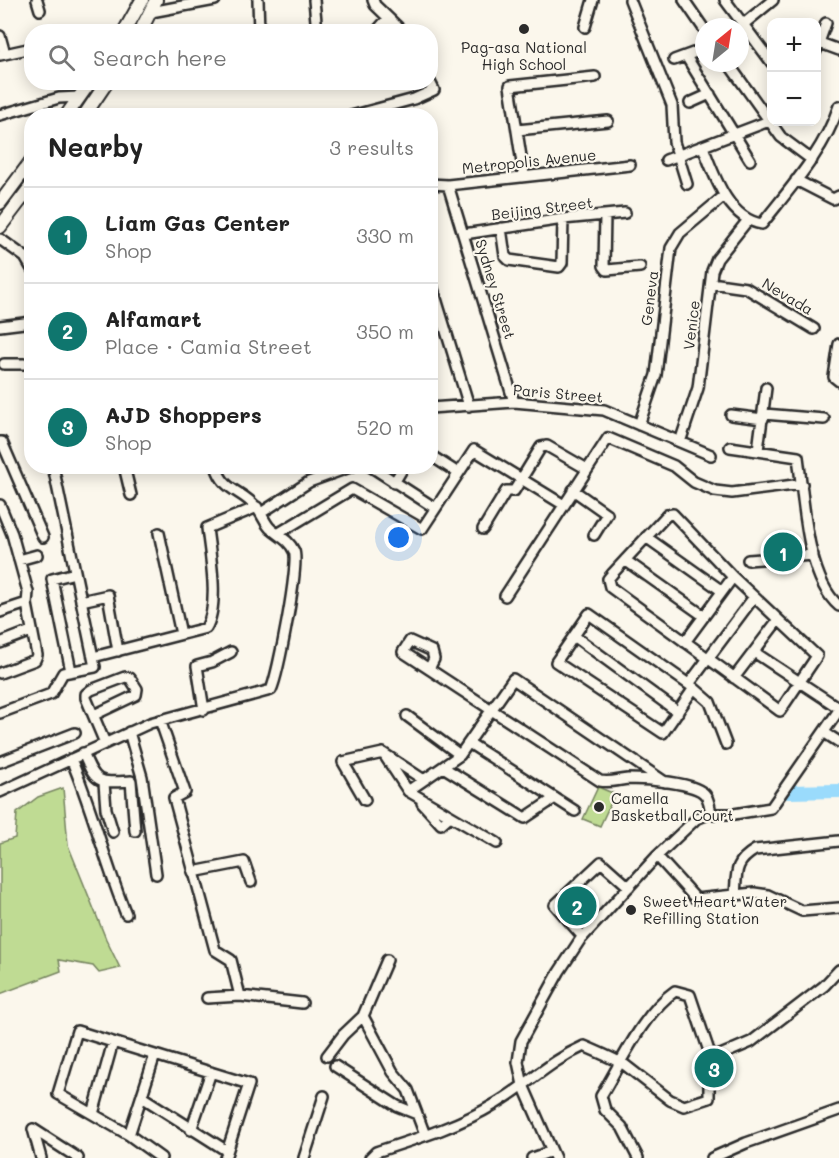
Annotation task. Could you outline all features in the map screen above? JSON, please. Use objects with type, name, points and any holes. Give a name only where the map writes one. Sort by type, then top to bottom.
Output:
[{"type":"main road","points":[[128,24],[142,0]]},
{"type":"main road","points":[[144,24],[156,0]]},
{"type":"main road","points":[[71,108],[84,90]]},
{"type":"main road","points":[[89,108],[102,90]]},
{"type":"main road","points":[[0,202],[24,174]]},
{"type":"main road","points":[[0,227],[24,196]]},
{"type":"street","points":[[37,0],[40,10]]},
{"type":"street","points":[[151,12],[215,0]]},
{"type":"street","points":[[258,0],[258,24]]},
{"type":"street","points":[[314,0],[316,24]]},
{"type":"street","points":[[373,0],[394,24]]},
{"type":"street","points":[[585,27],[592,0]]},
{"type":"street","points":[[630,0],[672,105],[672,133],[687,184]]},
{"type":"street","points":[[684,0],[696,18]]},
{"type":"street","points":[[725,0],[737,18]]},
{"type":"street","points":[[749,20],[773,0]]},
{"type":"street","points":[[383,24],[388,18]]},
{"type":"street","points":[[821,38],[826,23]]},
{"type":"street","points":[[749,35],[767,58]]},
{"type":"street","points":[[0,36],[3,55],[24,50]]},
{"type":"street","points":[[821,47],[839,50]]},
{"type":"street","points":[[674,60],[695,53]]},
{"type":"street","points":[[686,56],[750,160]]},
{"type":"street","points":[[735,72],[767,114]]},
{"type":"street","points":[[524,176],[510,86],[595,77]]},
{"type":"street","points":[[381,108],[414,99],[434,90]]},
{"type":"street","points":[[690,103],[710,94]]},
{"type":"street","points":[[24,108],[59,98],[79,97]]},
{"type":"street","points":[[703,147],[724,196],[748,220],[762,224],[812,160],[831,130],[839,106]]},
{"type":"street","points":[[0,115],[24,108]]},
{"type":"street","points":[[666,160],[735,135],[767,118]]},
{"type":"street","points":[[517,130],[608,122]]},
{"type":"street","points":[[774,126],[781,137],[812,160]]},
{"type":"street","name":"Metropolis Avenue","points":[[438,184],[630,165]]},
{"type":"street","points":[[796,180],[833,199],[839,195]]},
{"type":"street","name":"Sydney Street","points":[[448,185],[514,402]]},
{"type":"street","name":"Geneva","points":[[639,424],[656,375],[671,248],[680,233],[724,196]]},
{"type":"street","name":"Beijing Street","points":[[464,234],[563,219],[625,213]]},
{"type":"street","points":[[605,215],[604,266],[606,270],[640,267]]},
{"type":"street","points":[[501,228],[505,256],[509,260],[559,267],[562,263],[563,219]]},
{"type":"street","name":"Venice","points":[[680,442],[698,388],[711,283],[717,259],[748,220]]},
{"type":"street","points":[[0,239],[24,254]]},
{"type":"street","name":"Nevada","points":[[711,283],[746,288],[814,329]]},
{"type":"street","points":[[438,305],[469,406]]},
{"type":"street","points":[[0,326],[24,323]]},
{"type":"street","points":[[839,344],[834,377],[839,381]]},
{"type":"street","points":[[4,364],[24,364]]},
{"type":"street","points":[[758,450],[766,388]]},
{"type":"street","name":"Paris Street","points":[[438,408],[514,402],[604,410],[711,455]]},
{"type":"street","points":[[731,415],[824,419]]},
{"type":"street","points":[[505,596],[608,438],[674,466],[694,482],[715,491],[732,493],[802,484]]},
{"type":"street","points":[[0,442],[2,442],[43,537]]},
{"type":"street","points":[[483,529],[506,491],[514,491],[541,447],[547,446],[586,469]]},
{"type":"street","points":[[730,447],[798,458],[813,555],[825,590],[839,606]]},
{"type":"street","points":[[279,533],[352,489],[422,529],[474,450],[564,505]]},
{"type":"street","points":[[438,461],[458,473]]},
{"type":"street","points":[[0,713],[51,694],[63,673],[94,667],[55,474]]},
{"type":"street","points":[[126,474],[131,495]]},
{"type":"street","points":[[0,792],[129,732],[160,720],[267,692],[274,683],[292,599],[295,553],[279,533],[270,529],[259,510],[243,495],[225,486],[220,474]]},
{"type":"street","points":[[93,657],[206,628],[210,620],[212,580],[207,528],[259,510],[309,482],[331,474]]},
{"type":"street","points":[[381,474],[435,508]]},
{"type":"street","points":[[394,483],[399,474]]},
{"type":"street","points":[[573,490],[607,514],[594,535]]},
{"type":"street","points":[[0,505],[12,534],[28,592],[27,603],[37,655],[35,660],[0,673]]},
{"type":"street","points":[[673,514],[733,577],[817,656],[780,711],[610,587],[608,579],[646,537],[667,515],[673,514]]},
{"type":"street","points":[[159,533],[181,634]]},
{"type":"street","points":[[646,537],[722,591]]},
{"type":"street","points":[[19,560],[37,555]]},
{"type":"street","points":[[748,560],[813,555]]},
{"type":"street","points":[[625,560],[704,616]]},
{"type":"street","points":[[71,671],[52,579],[75,573]]},
{"type":"street","points":[[685,642],[733,577]]},
{"type":"street","points":[[81,601],[108,595],[118,651]]},
{"type":"street","points":[[726,744],[710,702],[691,686],[590,614],[556,662],[663,733],[678,712],[691,686],[708,660],[754,597]]},
{"type":"street","points":[[0,612],[27,603]]},
{"type":"street","points":[[734,678],[778,620]]},
{"type":"street","points":[[0,643],[32,631]]},
{"type":"street","points":[[574,636],[678,712]]},
{"type":"street","points":[[204,710],[197,666],[212,662],[231,652]]},
{"type":"street","points":[[532,1158],[554,1154],[523,1085],[518,1062],[521,1041],[559,972],[583,937],[657,856],[696,819],[711,814],[734,814],[771,808],[825,733],[839,709],[754,652]]},
{"type":"street","points":[[430,667],[490,710],[600,781],[608,783],[644,779],[688,786],[707,796],[711,814]]},
{"type":"street","points":[[94,715],[136,695],[137,690],[130,678],[124,677],[88,691],[86,698],[105,743]]},
{"type":"street","points":[[412,794],[424,780],[460,755],[513,679],[667,783]]},
{"type":"street","points":[[407,717],[460,755]]},
{"type":"street","points":[[160,720],[185,792],[174,798],[215,950],[231,960],[240,996]]},
{"type":"street","points":[[0,762],[75,732]]},
{"type":"street","points":[[129,732],[142,777],[156,874]]},
{"type":"street","points":[[825,733],[839,742]]},
{"type":"street","points":[[469,743],[575,811]]},
{"type":"street","points":[[83,753],[93,776],[104,783],[131,781],[135,831]]},
{"type":"street","points":[[383,753],[412,794],[441,824],[450,816],[496,843]]},
{"type":"street","points":[[365,800],[343,762],[383,753],[424,780]]},
{"type":"street","points":[[71,759],[83,787],[106,867],[126,914]]},
{"type":"street","points":[[443,767],[525,818],[555,798]]},
{"type":"street","points":[[104,783],[106,809],[113,832]]},
{"type":"street","points":[[735,896],[737,866],[742,857],[754,850],[839,841]]},
{"type":"street","points":[[657,856],[696,899],[754,893],[768,895],[802,911],[839,908]]},
{"type":"street","points":[[194,872],[244,862],[251,882]]},
{"type":"street","points":[[583,937],[555,905],[601,862],[629,887]]},
{"type":"street","points":[[327,1056],[343,1035],[363,1016],[387,960]]},
{"type":"street","points":[[709,1060],[751,1042],[824,986],[839,970]]},
{"type":"street","points":[[370,1158],[375,1152],[425,1135],[495,1104],[558,1058],[584,1047],[621,1063],[670,1100],[684,1106],[709,1098],[709,1051],[690,995],[675,991],[655,1008],[621,1063],[601,1096],[605,1110],[622,1126],[638,1158]]},
{"type":"street","points":[[207,998],[240,996],[302,1003]]},
{"type":"street","points":[[363,1016],[393,1072],[408,1090],[425,1135]]},
{"type":"street","points":[[142,1098],[226,1154],[249,1084],[77,1031],[58,1094],[129,1135],[161,1158]]},
{"type":"street","points":[[93,1114],[113,1042]]},
{"type":"street","points":[[129,1135],[155,1055]]},
{"type":"street","points":[[335,1066],[397,1106],[417,1114]]},
{"type":"street","points":[[191,1130],[211,1072]]},
{"type":"street","points":[[304,1158],[324,1096]]},
{"type":"street","points":[[712,1158],[746,1143],[839,1110]]},
{"type":"street","points":[[41,1158],[33,1129],[78,1158]]},
{"type":"green space","name":"Camella Basketball Court","points":[[598,787],[615,794],[600,826],[583,819]]},
{"type":"green space","points":[[63,788],[68,845],[120,968],[99,973],[93,966],[59,960],[61,971],[0,994],[0,843],[15,838],[17,813],[38,797]]},
{"type":"waterway","points":[[788,792],[839,791]]},
{"type":"place","name":"Pag-asa National High School","points":[[524,29]]},
{"type":"place","name":"Liam Gas Center","points":[[783,552]]},
{"type":"place","name":"Camella Basketball Court","points":[[599,807]]},
{"type":"place","name":"Alfamart","points":[[577,906]]},
{"type":"place","name":"Sweet Heart Water Refilling Station","points":[[631,910]]},
{"type":"place","name":"AJD Shoppers","points":[[714,1068]]}]
